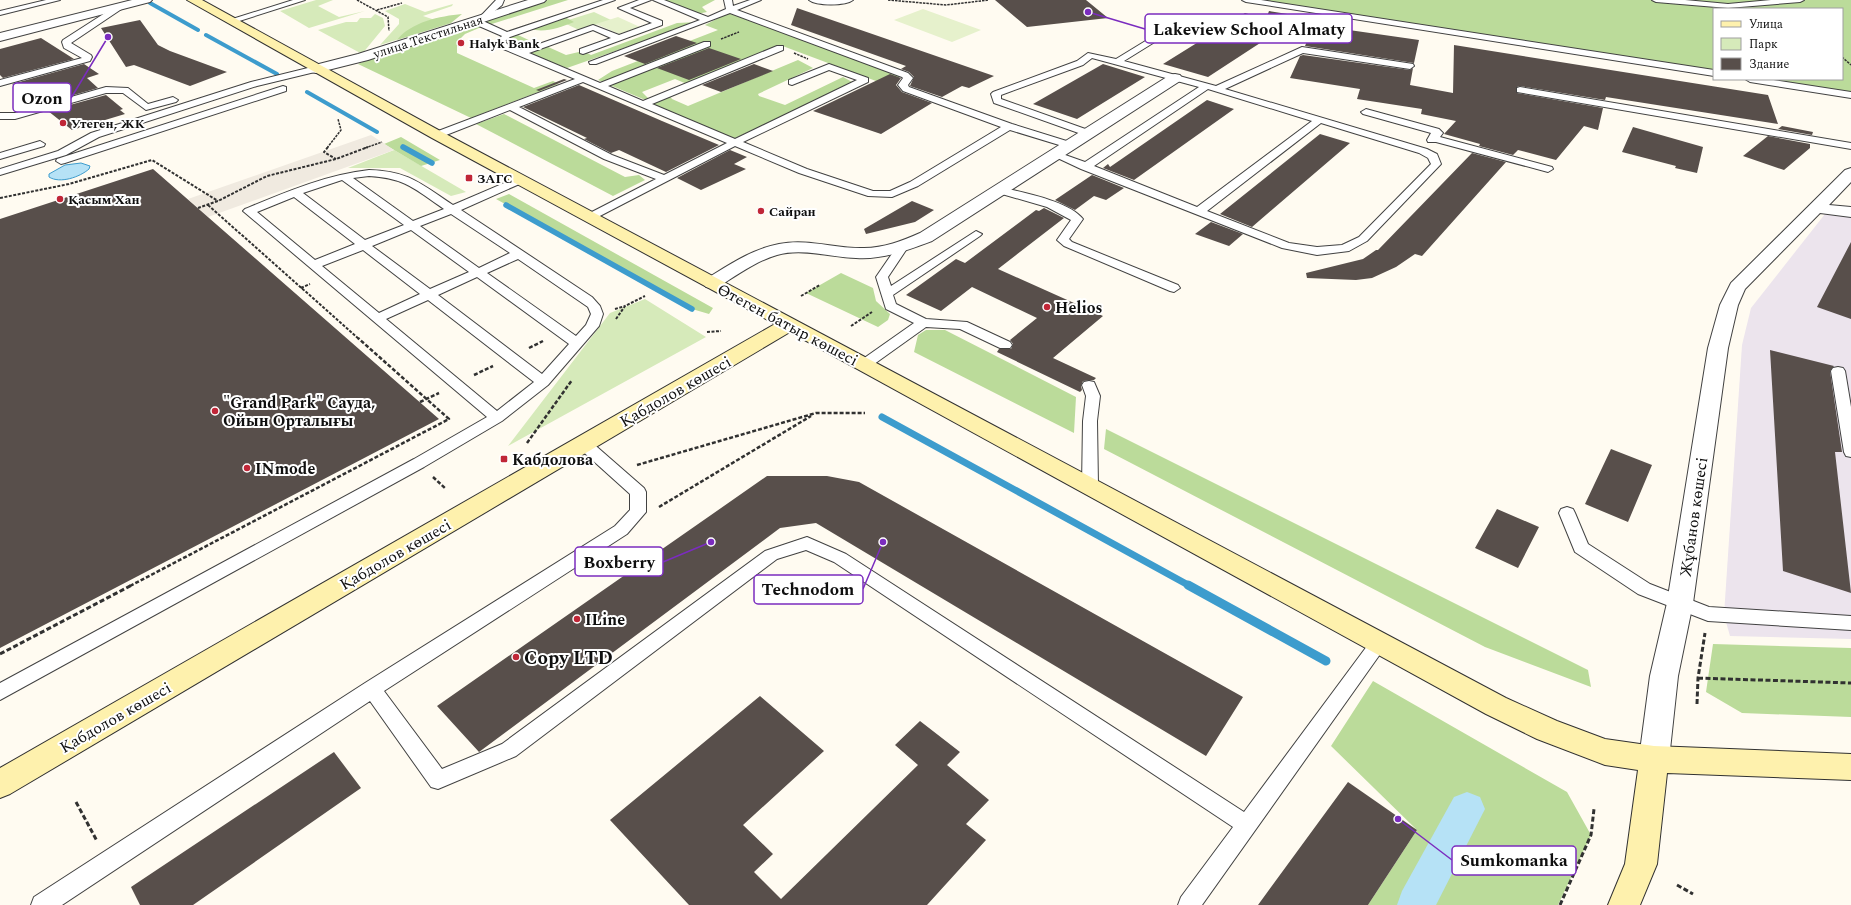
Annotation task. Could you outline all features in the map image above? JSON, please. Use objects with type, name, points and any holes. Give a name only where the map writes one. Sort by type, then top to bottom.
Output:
[{"type":"main road","points":[[193,0],[520,180]]},
{"type":"main road","name":"Өтеген батыр көшесі","points":[[520,180],[865,364],[1496,706],[1547,730],[1605,752],[1654,759]]},
{"type":"main road","name":"Қабдолов көшесі","points":[[0,784],[790,324]]},
{"type":"main road","points":[[1654,759],[1851,767]]},
{"type":"main road","name":"Жұбанов көшесі","points":[[1624,905],[1641,864],[1654,759]]},
{"type":"street","points":[[0,37],[146,0]]},
{"type":"street","name":"улица Текстильная","points":[[316,69],[363,57],[540,0]]},
{"type":"street","points":[[712,283],[761,255],[779,249],[802,246],[857,254],[902,247],[926,237],[1174,78]]},
{"type":"street","name":"Жұбанов көшесі","points":[[1654,759],[1664,676],[1680,603],[1718,348],[1729,304],[1737,287],[1851,173]]},
{"type":"street","points":[[1816,208],[1851,212]]},
{"type":"lane","points":[[0,14],[56,0]]},
{"type":"lane","points":[[230,21],[301,0]]},
{"type":"lane","points":[[500,0],[499,3],[478,20],[507,35]]},
{"type":"lane","points":[[612,0],[507,35],[501,41],[504,46],[736,142],[802,171],[872,194],[892,194],[914,184],[1009,126]]},
{"type":"lane","points":[[583,51],[659,23],[622,8],[647,0]]},
{"type":"lane","points":[[657,0],[708,20]]},
{"type":"lane","points":[[593,62],[708,20],[729,5],[757,0]]},
{"type":"lane","points":[[813,0],[838,2],[848,0]]},
{"type":"lane","points":[[1246,0],[1713,73]]},
{"type":"lane","points":[[1656,0],[1728,6],[1800,0]]},
{"type":"lane","points":[[729,5],[905,75],[908,78],[903,85],[906,89],[1009,126],[1069,144]]},
{"type":"lane","points":[[0,83],[87,59],[88,57],[67,46],[66,42],[122,6]]},
{"type":"lane","points":[[1117,62],[1191,17]]},
{"type":"lane","points":[[522,53],[593,28],[619,38]]},
{"type":"lane","points":[[601,86],[707,44]]},
{"type":"lane","points":[[644,104],[780,48]]},
{"type":"lane","points":[[1217,89],[1302,50],[1410,66]]},
{"type":"lane","points":[[1054,154],[1286,246],[1317,251],[1345,248],[1363,239],[1436,164],[1433,156],[1423,152],[1217,89],[1091,55],[1080,62],[996,94],[997,101],[1088,133]]},
{"type":"lane","points":[[590,217],[736,142],[865,80],[829,67],[792,82]]},
{"type":"lane","points":[[0,172],[62,153],[95,134],[254,84],[316,69]]},
{"type":"lane","points":[[437,135],[584,79]]},
{"type":"lane","points":[[1756,80],[1851,95]]},
{"type":"lane","points":[[0,116],[15,116],[106,90],[125,90],[146,107],[207,91],[254,84]]},
{"type":"lane","points":[[1085,167],[1205,87]]},
{"type":"lane","points":[[0,180],[283,90]]},
{"type":"lane","points":[[1520,90],[1851,146]]},
{"type":"lane","points":[[510,107],[608,157],[666,179]]},
{"type":"lane","points":[[1366,112],[1438,133],[1423,152]]},
{"type":"lane","points":[[1199,211],[1318,121]]},
{"type":"lane","points":[[1434,138],[1548,169]]},
{"type":"lane","points":[[0,156],[40,144]]},
{"type":"lane","points":[[0,692],[419,463],[497,418],[543,382],[592,326],[597,314],[594,306],[588,300],[453,209],[397,174],[364,173],[344,177],[249,211],[497,418]]},
{"type":"lane","points":[[344,177],[577,343]]},
{"type":"lane","points":[[314,265],[412,226],[520,180]]},
{"type":"lane","points":[[999,190],[1072,214],[1077,219],[1063,240],[1068,244],[1174,288]]},
{"type":"lane","points":[[296,193],[543,382]]},
{"type":"lane","points":[[887,294],[976,234]]},
{"type":"lane","points":[[902,247],[882,277],[890,306],[923,323],[962,325],[1005,345]]},
{"type":"lane","points":[[377,318],[519,254]]},
{"type":"lane","points":[[865,364],[923,323]]},
{"type":"lane","points":[[1838,371],[1851,452]]},
{"type":"lane","points":[[1089,385],[1093,396],[1090,421],[1090,486]]},
{"type":"lane","points":[[42,905],[372,689],[621,530],[638,512],[638,492],[584,444]]},
{"type":"lane","points":[[1567,513],[1581,548],[1644,589],[1708,614],[1851,622]]},
{"type":"lane","points":[[372,689],[438,780],[509,750],[771,555],[807,543],[840,558],[1247,825]]},
{"type":"lane","points":[[1189,905],[1379,643]]},
{"type":"path","points":[[357,0],[388,17],[390,30],[369,49],[363,57]]},
{"type":"path","points":[[888,0],[895,2],[946,5],[989,0]]},
{"type":"path","points":[[377,10],[402,3]]},
{"type":"path","points":[[338,119],[341,130],[324,152],[342,163]]},
{"type":"path","points":[[198,208],[218,201],[267,176],[336,159],[382,142]]},
{"type":"path","points":[[0,198],[69,184],[152,160],[218,201]]},
{"type":"path","points":[[0,654],[449,419],[208,205]]},
{"type":"path","points":[[801,296],[820,285]]},
{"type":"path","points":[[851,326],[872,312]]},
{"type":"path","points":[[707,332],[721,331]]},
{"type":"path","points":[[615,472],[816,413],[865,413]]},
{"type":"path","points":[[621,530],[816,413]]},
{"type":"path","points":[[428,472],[446,489]]},
{"type":"path","points":[[1697,704],[1698,678],[1708,614]]},
{"type":"path","points":[[1698,678],[1851,683]]},
{"type":"path","points":[[76,802],[109,862]]},
{"type":"path","points":[[1560,905],[1591,835],[1594,809]]},
{"type":"path","points":[[1677,885],[1693,894]]},
{"type":"shaded area","points":[[371,135],[394,150],[208,217],[188,199]]},
{"type":"shaded area","points":[[1825,214],[1851,217],[1851,639],[1730,636],[1724,615],[1742,345],[1751,308]]},
{"type":"green space","points":[[316,0],[333,0],[318,6],[339,17],[365,11],[309,28],[280,11]]},
{"type":"green space","points":[[548,0],[568,0],[479,28],[465,34],[457,42],[457,53],[534,88],[553,81],[559,84],[471,118],[358,64],[384,53]]},
{"type":"green space","points":[[661,0],[715,0],[702,7],[707,12],[697,14]]},
{"type":"green space","points":[[1257,0],[1851,0],[1851,92],[1775,80],[1843,80],[1843,8],[1713,8],[1713,71]]},
{"type":"green space","points":[[405,4],[425,12],[453,4],[452,6],[423,16],[444,23],[451,23],[380,45],[399,24],[399,19],[385,11]]},
{"type":"green space","points":[[923,9],[981,30],[952,42],[894,20]]},
{"type":"green space","points":[[594,12],[611,20],[579,30],[562,22]]},
{"type":"green space","points":[[728,13],[901,76],[884,84],[780,45],[687,84],[675,79],[642,92],[649,99],[643,99],[598,80],[612,71],[718,30],[705,25]]},
{"type":"green space","points":[[375,14],[383,18],[385,26],[362,54],[318,30],[346,22],[357,22],[360,18],[371,18]]},
{"type":"green space","points":[[462,14],[451,23],[397,40],[418,24],[435,18]]},
{"type":"green space","points":[[565,17],[574,22],[546,30],[529,29]]},
{"type":"green space","points":[[618,17],[640,27],[619,34],[596,24]]},
{"type":"green space","points":[[698,22],[567,68],[527,53],[546,46],[566,55],[583,51],[591,55],[677,23]]},
{"type":"green space","points":[[518,35],[535,43],[536,46],[525,50],[511,44],[510,36]]},
{"type":"green space","points":[[798,60],[813,68],[758,94],[759,96],[785,105],[843,77],[854,83],[733,139],[649,103],[669,95],[672,99],[688,106]]},
{"type":"green space","points":[[504,114],[625,177],[639,175],[645,180],[613,196],[476,124]]},
{"type":"green space","points":[[401,137],[440,160],[421,166],[384,144]]},
{"type":"green space","points":[[394,150],[466,192],[451,196],[400,168],[348,168]]},
{"type":"green space","points":[[509,194],[713,308],[709,314],[692,309],[496,199]]},
{"type":"green space","points":[[841,273],[873,288],[876,301],[890,314],[888,320],[878,327],[806,293]]},
{"type":"green space","points":[[645,299],[706,337],[508,446],[610,313]]},
{"type":"green space","points":[[926,330],[945,330],[1076,397],[1074,433],[914,352],[918,335]]},
{"type":"green space","points":[[1106,429],[1588,670],[1591,687],[1485,647],[1104,449]]},
{"type":"green space","points":[[1713,644],[1851,648],[1851,717],[1742,713],[1706,692]]},
{"type":"green space","points":[[1373,681],[1567,792],[1591,835],[1558,905],[1368,905],[1417,830],[1331,746]]},
{"type":"water","points":[[81,163],[90,166],[89,169],[80,175],[64,180],[49,177],[49,174],[65,165]]},
{"type":"building","points":[[995,0],[1086,0],[1108,18],[1027,27]]},
{"type":"building","points":[[797,8],[994,76],[969,88],[962,86],[942,97],[910,86],[914,77],[909,72],[901,69],[906,66],[791,25]]},
{"type":"building","points":[[1269,11],[1300,16],[1292,37],[1274,34],[1208,77],[1163,64],[1245,13],[1266,19]]},
{"type":"building","points":[[140,20],[158,45],[170,51],[227,72],[190,86],[134,65],[126,67],[101,28]]},
{"type":"building","points":[[1314,25],[1419,40],[1414,63],[1305,46]]},
{"type":"building","points":[[676,36],[697,43],[645,64],[624,56]]},
{"type":"building","points":[[41,38],[74,59],[3,78],[0,75],[0,49]]},
{"type":"building","points":[[1454,45],[1768,95],[1778,124],[1606,97],[1605,100],[1520,86],[1517,87],[1517,93],[1603,108],[1598,130],[1584,126],[1556,160],[1518,150],[1513,155],[1479,146],[1480,144],[1444,134],[1456,121],[1421,114],[1422,109],[1357,99],[1360,89],[1290,78],[1300,56],[1303,55],[1410,70],[1413,68],[1410,85],[1453,93]]},
{"type":"building","points":[[709,48],[741,59],[689,80],[657,68]]},
{"type":"building","points":[[84,64],[99,74],[87,78],[98,88],[39,105],[12,84]]},
{"type":"building","points":[[754,64],[773,71],[721,92],[702,85]]},
{"type":"building","points":[[1103,64],[1145,77],[1077,119],[1033,104]]},
{"type":"building","points":[[890,74],[901,78],[896,85],[902,92],[932,103],[881,134],[813,111]]},
{"type":"building","points":[[564,79],[567,80],[539,91],[536,90]]},
{"type":"building","points":[[579,85],[719,145],[666,172],[619,150],[611,153],[584,139],[587,138],[523,107]]},
{"type":"building","points":[[106,95],[123,109],[120,110],[125,114],[72,130],[48,111]]},
{"type":"building","points":[[1207,100],[1234,109],[1134,180],[1103,168],[1108,164],[1110,167]]},
{"type":"building","points":[[1782,126],[1813,132],[1812,135],[1778,129]]},
{"type":"building","points":[[1633,127],[1703,147],[1697,173],[1622,152]]},
{"type":"building","points":[[1320,134],[1350,143],[1252,227],[1220,214]]},
{"type":"building","points":[[1768,136],[1810,144],[1810,148],[1784,170],[1743,156]]},
{"type":"building","points":[[730,150],[747,157],[734,164],[746,169],[701,190],[677,178]]},
{"type":"building","points":[[1472,153],[1506,162],[1422,256],[1415,254],[1396,267],[1372,278],[1356,280],[1307,278],[1306,273],[1363,259],[1378,250]]},
{"type":"building","name":"\"Grand Park\" Сауда, Ойын Орталығы","points":[[153,169],[439,419],[0,648],[0,219]]},
{"type":"building","points":[[1092,175],[1124,188],[1106,200],[1094,196],[1075,210],[1055,200]]},
{"type":"building","points":[[912,201],[934,210],[915,222],[866,234],[864,229]]},
{"type":"building","points":[[1044,208],[1064,218],[998,269],[1103,316],[1053,358],[1096,378],[1094,380],[1083,381],[1081,386],[1082,390],[1080,392],[997,352],[999,349],[1011,349],[1013,344],[1010,340],[1037,318],[972,287],[941,311],[906,295],[956,259],[965,263],[1036,210],[1039,211]]},
{"type":"building","points":[[1211,222],[1243,234],[1229,246],[1195,234]]},
{"type":"building","points":[[1851,242],[1851,319],[1817,307]]},
{"type":"building","points":[[1770,350],[1834,366],[1830,371],[1842,452],[1835,452],[1851,593],[1783,571]]},
{"type":"building","points":[[1611,449],[1652,465],[1628,522],[1585,504]]},
{"type":"building","points":[[767,476],[827,476],[859,482],[1243,697],[1206,756],[816,523],[780,528],[479,752],[437,706]]},
{"type":"building","points":[[1497,509],[1539,527],[1518,568],[1475,548]]},
{"type":"building","points":[[760,696],[824,751],[743,825],[773,854],[754,872],[781,899],[918,765],[895,745],[920,721],[960,752],[947,765],[989,800],[966,824],[986,840],[927,905],[689,905],[610,820]]},
{"type":"building","points":[[334,752],[361,788],[193,905],[140,905],[131,887]]},
{"type":"building","points":[[1348,782],[1417,830],[1368,905],[1258,905]]},
{"type":"waterway","points":[[150,3],[198,30]]},
{"type":"waterway","points":[[206,35],[277,74]]},
{"type":"waterway","points":[[307,92],[377,132]]},
{"type":"waterway","points":[[405,148],[403,147],[432,163]]},
{"type":"waterway","points":[[506,205],[692,309]]},
{"type":"waterway","points":[[882,417],[1190,586]]},
{"type":"waterway","points":[[1188,585],[1326,661]]},
{"type":"waterway","points":[[1416,905],[1467,809]]},
{"type":"place","name":"Lakeview School Almaty","points":[[1088,12]]},
{"type":"place","name":"Ozon","points":[[108,37]]},
{"type":"place","name":"Halyk Bank","points":[[461,43]]},
{"type":"place","name":"Утеген, ЖК","points":[[63,123]]},
{"type":"place","name":"ЗАГС","points":[[469,178]]},
{"type":"place","name":"Қасым Хан","points":[[60,199]]},
{"type":"place","name":"Сайран","points":[[761,211]]},
{"type":"place","name":"Helios","points":[[1047,307]]},
{"type":"place","name":"\"Grand Park\" Сауда, Ойын Орталығы","points":[[215,411]]},
{"type":"place","name":"Кабдолова","points":[[504,459]]},
{"type":"place","name":"INmode","points":[[247,468]]},
{"type":"place","name":"Boxberry","points":[[711,542]]},
{"type":"place","name":"Technodom","points":[[883,542]]},
{"type":"place","name":"ILine","points":[[577,619]]},
{"type":"place","name":"Copy LTD","points":[[516,657]]},
{"type":"place","name":"Sumkomanka","points":[[1398,819]]}]
